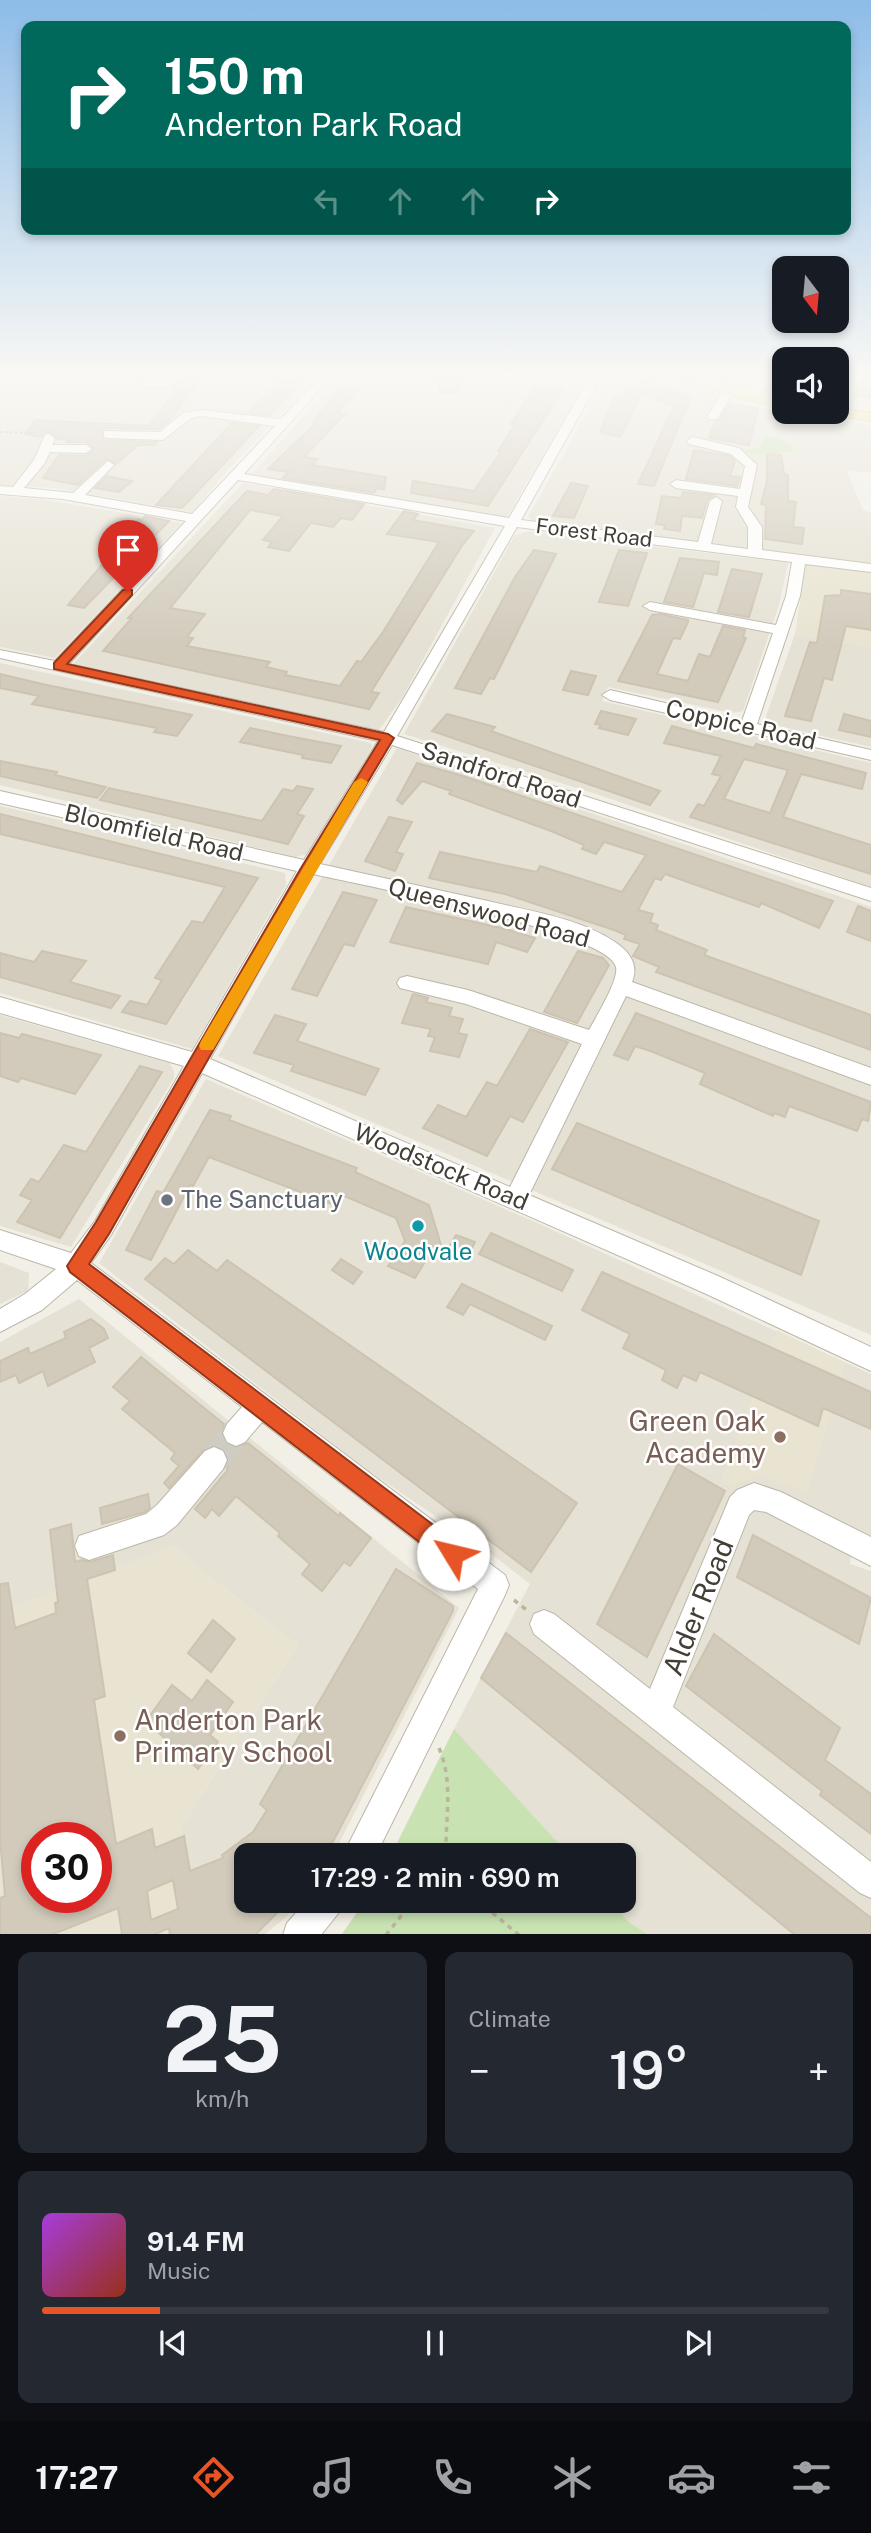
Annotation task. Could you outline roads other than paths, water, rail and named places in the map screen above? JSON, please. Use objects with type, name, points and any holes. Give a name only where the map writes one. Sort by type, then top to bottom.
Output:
[{"type":"street","points":[[17,490],[27,473],[35,465]]},
{"type":"street","points":[[76,497],[108,465]]},
{"type":"street","points":[[59,666],[245,465]]},
{"type":"street","points":[[0,1321],[30,1306],[56,1288],[77,1266],[103,1228],[308,868],[388,738],[546,465]]},
{"type":"street","points":[[749,465],[751,472],[742,507],[756,531],[755,552]]},
{"type":"street","name":"Forest Road","points":[[235,476],[513,523],[871,568]]},
{"type":"street","points":[[676,483],[744,493]]},
{"type":"street","points":[[0,490],[76,497],[197,519]]},
{"type":"street","points":[[704,546],[716,501]]},
{"type":"street","points":[[825,562],[827,553],[871,559]]},
{"type":"street","points":[[748,727],[793,596],[799,558]]},
{"type":"street","points":[[650,607],[781,630]]},
{"type":"street","name":"Sandford Road","points":[[0,654],[388,738],[871,895]]},
{"type":"street","name":"Coppice Road","points":[[610,695],[871,755]]},
{"type":"street","name":"Bloomfield Road","points":[[0,797],[308,868]]},
{"type":"street","name":"Queenswood Road","points":[[308,868],[514,914],[590,938],[611,948],[622,960],[626,975],[621,986]]},
{"type":"street","points":[[407,983],[468,997],[594,1040]]},
{"type":"street","points":[[516,1199],[621,986],[871,1077]]},
{"type":"street","name":"Woodstock Road","points":[[0,1005],[197,1062],[516,1199],[871,1359]]},
{"type":"street","points":[[0,1240],[77,1266],[495,1585],[365,1843]]},
{"type":"street","points":[[236,1433],[260,1405]]},
{"type":"street","points":[[89,1546],[154,1525],[167,1515],[214,1460]]},
{"type":"street","name":"Alder Road","points":[[544,1624],[655,1714],[739,1506],[746,1498],[758,1496],[772,1501],[871,1552]]},
{"type":"street","points":[[655,1714],[871,1882]]},
{"type":"street","points":[[299,1934],[318,1913]]},
{"type":"tunnel","points":[[214,1460],[236,1433]]},
{"type":"place","name":"The Sanctuary","points":[[167,1200]]},
{"type":"place","name":"Woodvale","points":[[418,1226]]},
{"type":"place","name":"Green Oak Academy","points":[[780,1437]]},
{"type":"place","name":"Anderton Park Primary School","points":[[120,1736]]}]
